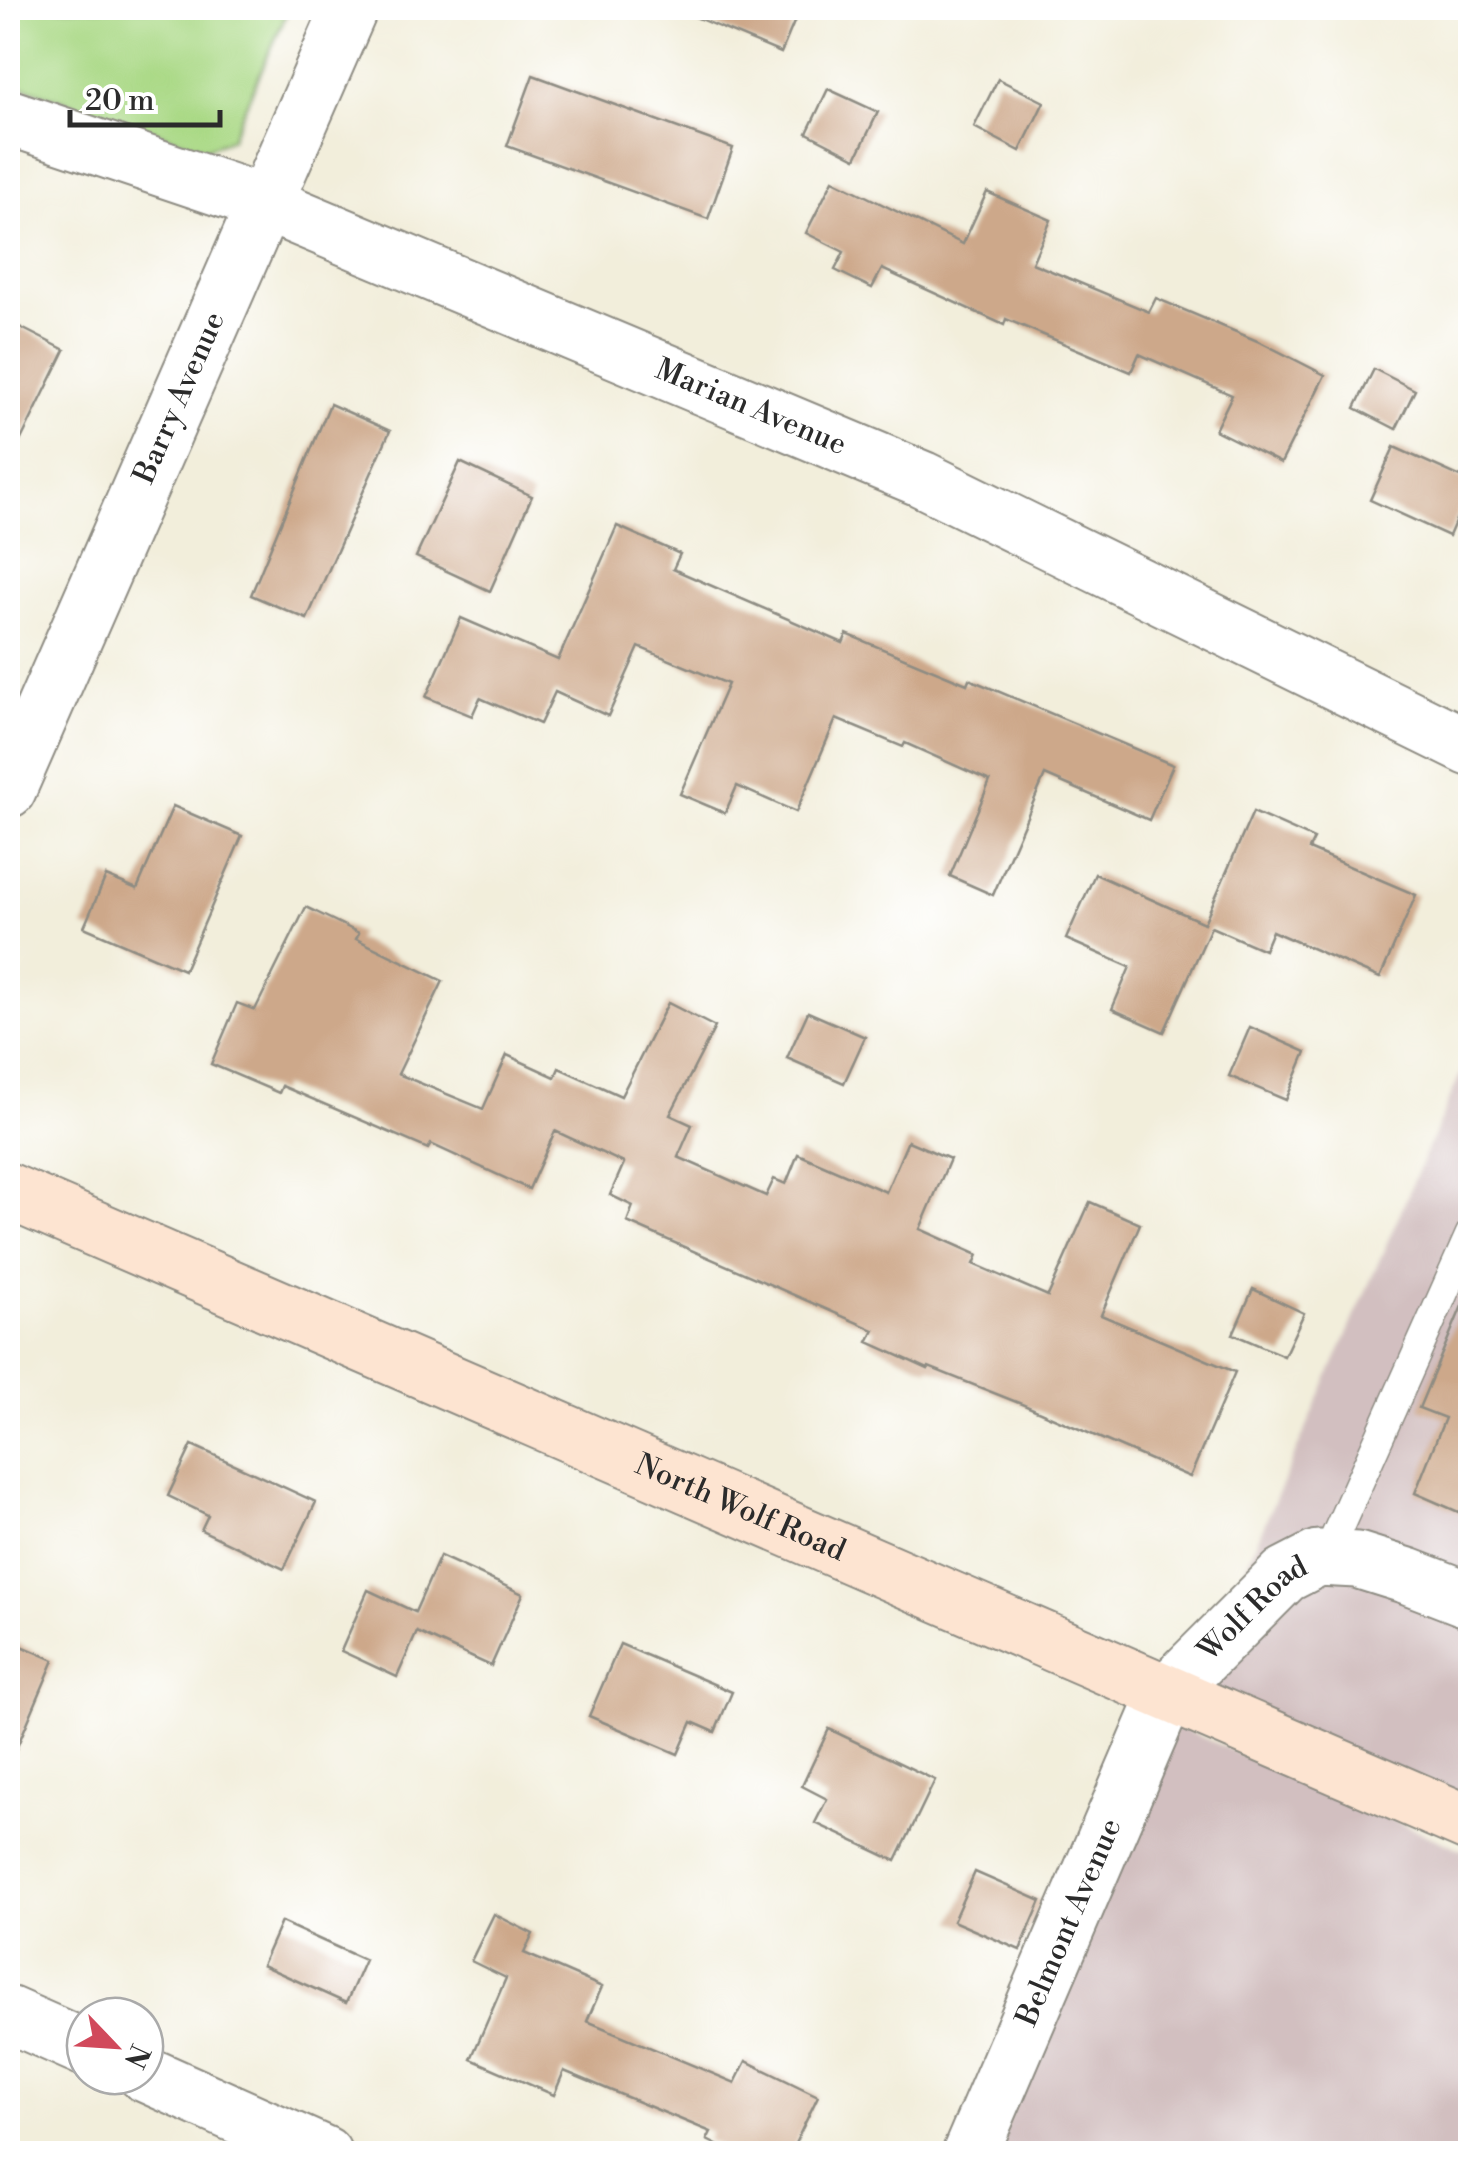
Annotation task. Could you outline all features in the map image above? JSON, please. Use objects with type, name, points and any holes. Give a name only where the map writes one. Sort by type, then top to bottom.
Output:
[{"type":"main road","name":"North Wolf Road","points":[[8,1191],[1470,1824]]},
{"type":"street","name":"Barry Avenue","points":[[8,790],[350,8]]},
{"type":"street","name":"Marian Avenue","points":[[8,117],[264,203],[922,479],[1470,748]]},
{"type":"street","name":"Wolf Road","points":[[1168,1692],[1286,1575],[1318,1558],[1356,1560],[1470,1600]]},
{"type":"street","name":"Belmont Avenue","points":[[970,2154],[1168,1692]]},
{"type":"street","points":[[8,2014],[65,2039]]},
{"type":"street","points":[[165,2083],[324,2154]]},
{"type":"lane","points":[[1324,1559],[1470,1234]]},
{"type":"shaded area","points":[[1470,1052],[1470,1799],[1193,1688]]},
{"type":"shaded area","points":[[1176,1726],[1470,1853],[1470,2153],[994,2154]]},
{"type":"green space","points":[[8,8],[289,8],[231,139],[206,149],[8,82]]},
{"type":"building","points":[[674,8],[800,8],[781,53]]},
{"type":"building","points":[[533,75],[733,148],[708,219],[507,146]]},
{"type":"building","points":[[998,79],[1044,102],[1020,151],[974,127]]},
{"type":"building","points":[[828,89],[878,112],[856,158],[807,133]]},
{"type":"building","points":[[833,180],[963,244],[987,192],[1051,220],[1032,263],[1149,312],[1156,298],[1325,375],[1281,463],[1215,430],[1232,395],[1139,354],[1131,372],[1006,319],[1004,325],[882,269],[872,288],[835,270],[844,252],[806,233]]},
{"type":"building","points":[[8,321],[65,350],[8,466]]},
{"type":"building","points":[[1374,369],[1415,390],[1396,429],[1355,408]]},
{"type":"building","points":[[330,404],[390,431],[307,619],[251,595]]},
{"type":"building","points":[[1394,447],[1470,481],[1449,536],[1370,500]]},
{"type":"building","points":[[460,462],[532,496],[490,591],[416,557]]},
{"type":"building","points":[[617,526],[680,554],[673,569],[843,643],[847,634],[967,684],[969,679],[1173,765],[1149,820],[1045,775],[993,895],[950,876],[990,781],[905,743],[903,747],[836,719],[796,812],[737,786],[725,813],[680,794],[728,684],[639,647],[608,716],[555,692],[540,724],[480,698],[472,716],[426,697],[461,618],[558,660]]},
{"type":"building","points":[[173,806],[242,836],[184,970],[84,927],[106,876],[137,889]]},
{"type":"building","points":[[1253,812],[1314,839],[1309,849],[1416,895],[1380,978],[1272,931],[1264,950],[1211,927],[1164,1032],[1112,1009],[1130,967],[1066,939],[1095,874],[1204,923]]},
{"type":"building","points":[[306,907],[359,933],[356,939],[443,981],[398,1074],[483,1109],[507,1055],[555,1077],[559,1068],[621,1096],[668,1003],[715,1027],[670,1115],[692,1125],[678,1157],[766,1196],[774,1179],[786,1184],[798,1154],[886,1192],[908,1141],[950,1159],[920,1229],[978,1255],[974,1264],[1048,1296],[1090,1202],[1140,1224],[1101,1315],[1235,1372],[1190,1477],[868,1342],[874,1330],[627,1222],[633,1206],[610,1195],[624,1163],[555,1131],[529,1189],[431,1144],[428,1149],[282,1086],[279,1093],[211,1064],[237,1003],[255,1010]]},
{"type":"building","points":[[808,1012],[865,1037],[844,1083],[787,1058]]},
{"type":"building","points":[[1250,1027],[1306,1052],[1286,1100],[1229,1076]]},
{"type":"building","points":[[1470,1287],[1470,1517],[1415,1493],[1445,1418],[1419,1408]]},
{"type":"building","points":[[1253,1289],[1304,1313],[1284,1356],[1233,1334]]},
{"type":"building","points":[[192,1445],[316,1502],[284,1569],[201,1530],[208,1515],[168,1496]]},
{"type":"building","points":[[440,1556],[523,1594],[491,1666],[417,1632],[397,1677],[341,1651],[368,1590],[415,1612]]},
{"type":"building","points":[[8,1640],[54,1660],[8,1768]]},
{"type":"building","points":[[620,1644],[732,1692],[715,1732],[692,1722],[678,1754],[589,1716]]},
{"type":"building","points":[[829,1729],[935,1780],[896,1861],[815,1823],[827,1799],[802,1786]]},
{"type":"building","points":[[975,1872],[1041,1901],[1020,1950],[953,1921]]},
{"type":"building","points":[[494,1914],[533,1934],[524,1953],[602,1987],[587,2021],[735,2083],[746,2061],[818,2096],[790,2154],[735,2154],[707,2140],[711,2132],[564,2071],[554,2095],[471,2059],[506,1978],[471,1961]]},
{"type":"building","points":[[281,1922],[365,1960],[346,2003],[262,1965]]}]
